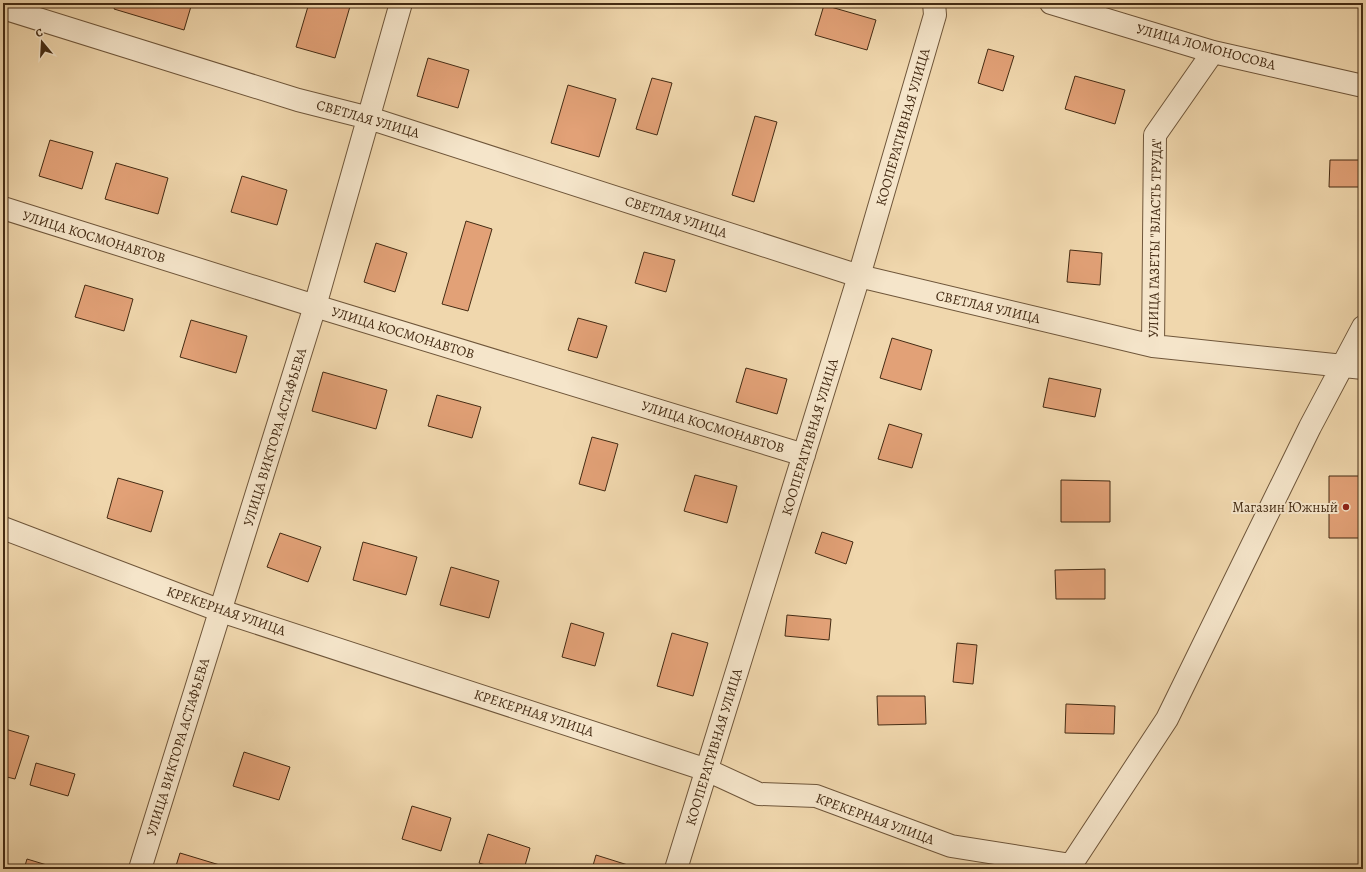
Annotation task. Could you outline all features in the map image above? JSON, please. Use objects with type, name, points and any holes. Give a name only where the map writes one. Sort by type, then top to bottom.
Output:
[{"type":"street","name":"УЛИЦА ВИКТОРА АСТАФЬЕВА","points":[[140,869],[315,306],[401,3]]},
{"type":"street","name":"КООПЕРАТИВНАЯ УЛИЦА","points":[[676,869],[859,276],[935,15],[934,3]]},
{"type":"street","name":"УЛИЦА ЛОМОНОСОВА","points":[[1051,3],[1213,52],[1363,86]]},
{"type":"street","name":"СВЕТЛАЯ УЛИЦА","points":[[3,8],[298,100],[369,118],[859,276],[1153,346],[1352,367]]},
{"type":"street","name":"УЛИЦА ГАЗЕТЫ \"ВЛАСТЬ ТРУДА\"","points":[[1153,346],[1155,135],[1213,52]]},
{"type":"street","name":"УЛИЦА КОСМОНАВТОВ","points":[[3,208],[315,306],[804,454]]},
{"type":"street","points":[[1352,367],[1363,327]]},
{"type":"street","name":"КРЕКЕРНАЯ УЛИЦА","points":[[3,528],[221,611],[707,770],[759,794],[816,796],[951,846],[1071,865],[1167,719],[1310,427],[1352,367]]},
{"type":"building","points":[[116,3],[192,3],[184,30],[114,9]]},
{"type":"building","points":[[309,3],[351,3],[335,58],[296,47]]},
{"type":"building","points":[[824,5],[876,20],[867,50],[815,35]]},
{"type":"building","points":[[988,49],[1014,56],[1003,91],[978,83]]},
{"type":"building","points":[[428,58],[469,70],[458,108],[417,96]]},
{"type":"building","points":[[1075,76],[1125,90],[1115,124],[1065,109]]},
{"type":"building","points":[[652,78],[672,83],[657,135],[636,129]]},
{"type":"building","points":[[568,85],[616,99],[599,157],[551,143]]},
{"type":"building","points":[[755,116],[777,122],[754,202],[732,195]]},
{"type":"building","points":[[50,140],[93,152],[82,189],[39,176]]},
{"type":"building","points":[[1330,160],[1363,160],[1363,187],[1329,187]]},
{"type":"building","points":[[116,163],[168,178],[158,214],[105,199]]},
{"type":"building","points":[[242,176],[287,190],[277,225],[231,212]]},
{"type":"building","points":[[466,221],[492,229],[468,311],[442,304]]},
{"type":"building","points":[[376,243],[407,253],[395,292],[364,282]]},
{"type":"building","points":[[1070,250],[1102,253],[1100,285],[1067,282]]},
{"type":"building","points":[[644,252],[675,260],[666,292],[635,283]]},
{"type":"building","points":[[85,285],[133,299],[124,331],[75,317]]},
{"type":"building","points":[[578,318],[607,326],[597,358],[568,350]]},
{"type":"building","points":[[191,320],[247,336],[236,373],[180,357]]},
{"type":"building","points":[[892,338],[932,350],[921,390],[880,378]]},
{"type":"building","points":[[746,368],[787,379],[777,414],[736,402]]},
{"type":"building","points":[[323,372],[387,390],[376,429],[312,411]]},
{"type":"building","points":[[1049,378],[1101,389],[1095,417],[1043,407]]},
{"type":"building","points":[[437,395],[481,407],[472,438],[428,426]]},
{"type":"building","points":[[889,424],[922,434],[912,468],[878,459]]},
{"type":"building","points":[[592,437],[618,444],[605,491],[579,484]]},
{"type":"building","points":[[695,475],[737,486],[727,523],[684,511]]},
{"type":"building","name":"Магазин Южный","points":[[1329,476],[1363,476],[1363,538],[1329,538]]},
{"type":"building","points":[[118,478],[163,491],[151,532],[107,518]]},
{"type":"building","points":[[1061,480],[1110,481],[1110,522],[1061,522]]},
{"type":"building","points":[[822,532],[853,542],[846,564],[815,553]]},
{"type":"building","points":[[280,533],[321,547],[308,582],[267,567]]},
{"type":"building","points":[[363,542],[417,557],[406,595],[353,580]]},
{"type":"building","points":[[451,567],[499,581],[489,618],[440,605]]},
{"type":"building","points":[[1105,569],[1105,599],[1056,599],[1055,570]]},
{"type":"building","points":[[787,615],[831,619],[829,640],[785,636]]},
{"type":"building","points":[[571,623],[604,633],[595,666],[562,657]]},
{"type":"building","points":[[672,633],[708,643],[693,696],[657,686]]},
{"type":"building","points":[[957,643],[977,645],[973,684],[953,682]]},
{"type":"building","points":[[877,696],[925,696],[926,724],[878,725]]},
{"type":"building","points":[[1066,704],[1115,706],[1114,734],[1065,733]]},
{"type":"building","points":[[5,729],[29,736],[15,779],[3,776],[3,736]]},
{"type":"building","points":[[244,752],[290,767],[279,800],[233,786]]},
{"type":"building","points":[[36,763],[75,774],[68,796],[30,785]]},
{"type":"building","points":[[412,806],[451,818],[441,851],[402,839]]},
{"type":"building","points":[[488,834],[530,848],[524,869],[499,869],[479,863]]},
{"type":"building","points":[[180,853],[223,866],[222,869],[175,869]]},
{"type":"building","points":[[596,855],[631,866],[630,869],[592,869]]},
{"type":"building","points":[[27,859],[60,869],[24,869]]},
{"type":"place","name":"Магазин Южный","points":[[1346,507]]}]
